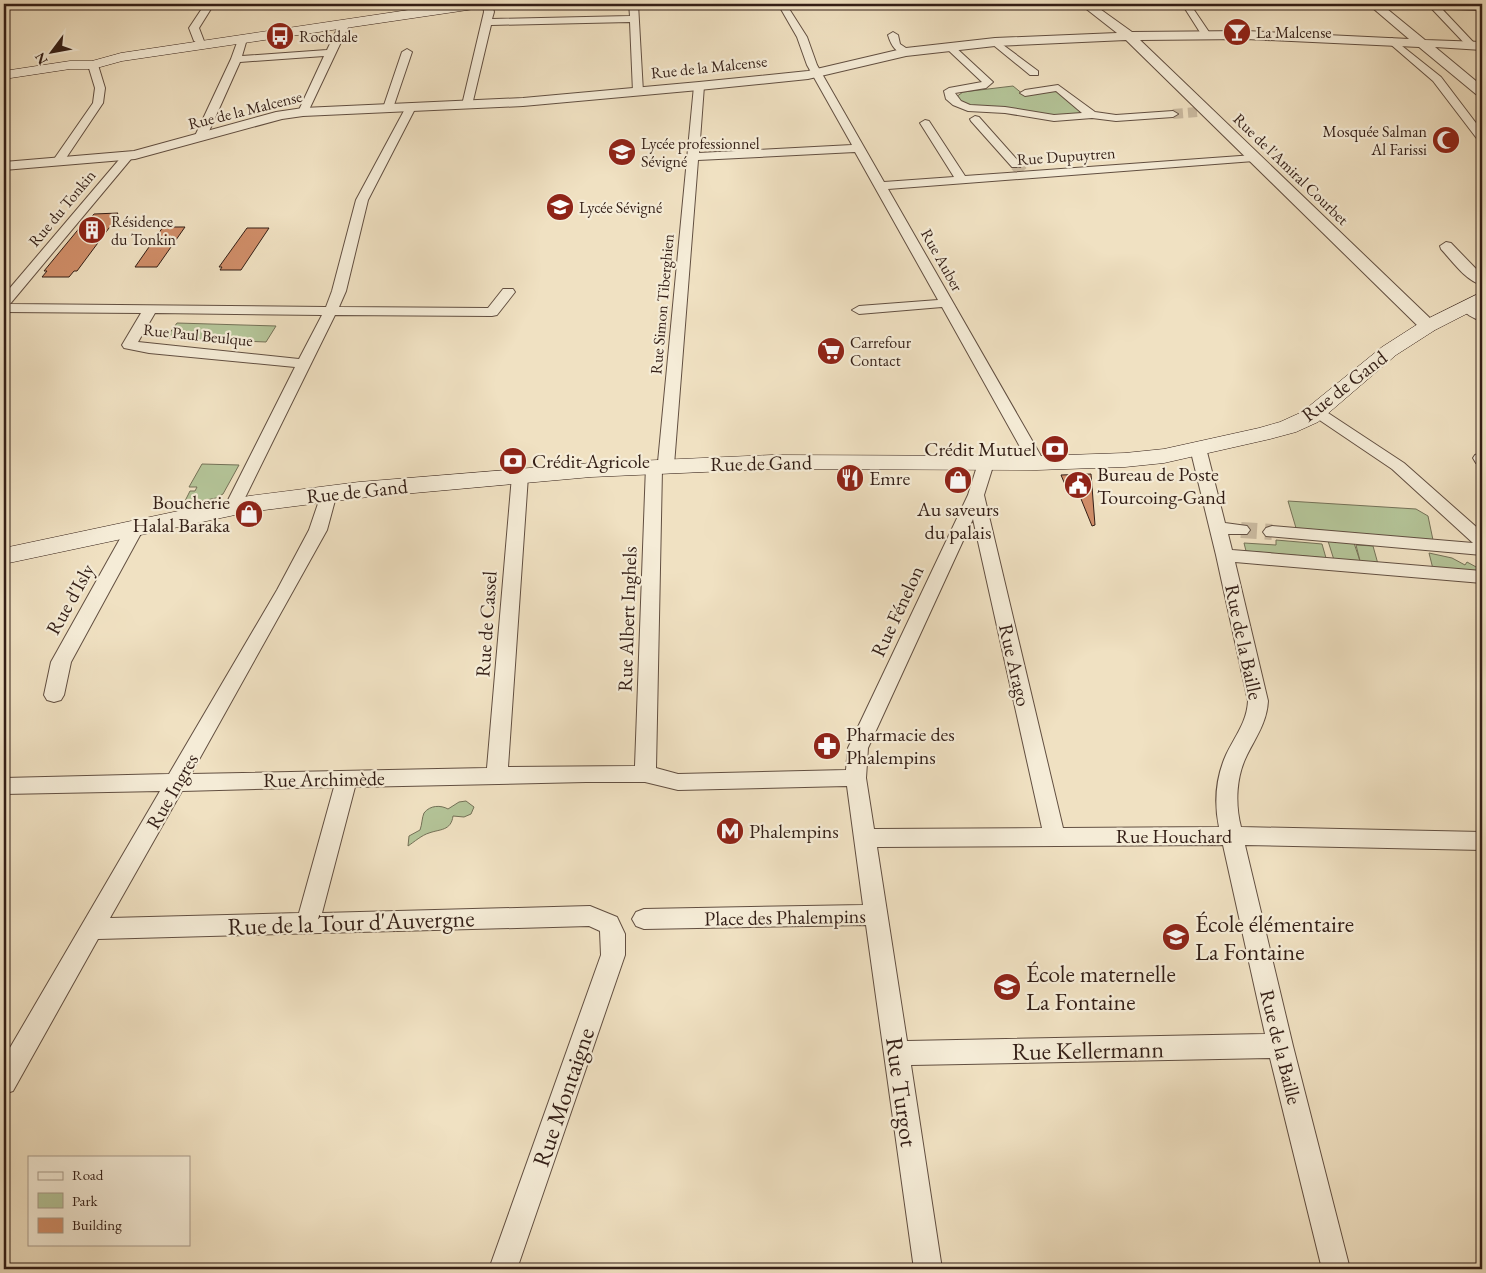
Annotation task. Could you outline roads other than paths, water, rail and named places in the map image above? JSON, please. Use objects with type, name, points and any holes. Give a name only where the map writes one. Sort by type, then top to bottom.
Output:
[{"type":"main road","points":[[4,75],[199,41],[408,9],[481,4]]},
{"type":"main road","points":[[4,71],[242,39],[345,23],[427,7]]},
{"type":"main road","name":"Rue de Gand","points":[[4,556],[233,506],[329,493],[520,476],[660,466],[786,462],[986,464],[1152,458],[1296,424],[1317,412],[1382,356],[1428,326],[1477,307]]},
{"type":"street","points":[[199,41],[194,28],[209,4]]},
{"type":"street","points":[[467,104],[490,10],[486,4]]},
{"type":"street","points":[[634,4],[638,92]]},
{"type":"street","points":[[782,4],[802,37],[812,65],[818,73]]},
{"type":"street","name":"Rue de l'Amiral Courbet","points":[[1086,4],[1129,36],[1202,112],[1254,158],[1428,326]]},
{"type":"street","points":[[1186,4],[1206,35]]},
{"type":"street","points":[[1376,5],[1482,7]]},
{"type":"street","points":[[1376,5],[1482,92]]},
{"type":"street","points":[[1434,5],[1477,45]]},
{"type":"street","points":[[487,22],[635,19]]},
{"type":"street","points":[[303,112],[345,23]]},
{"type":"street","points":[[893,35],[896,45],[906,52]]},
{"type":"street","name":"Rue de la Malcense","points":[[4,166],[127,157],[276,117],[303,112],[548,100],[699,86],[818,73],[906,52],[995,42],[1129,36],[1206,35],[1477,45]]},
{"type":"street","points":[[200,138],[236,59],[242,39]]},
{"type":"street","points":[[1392,41],[1438,79],[1482,138]]},
{"type":"street","points":[[995,42],[1034,72]]},
{"type":"street","points":[[950,47],[988,82],[982,86],[949,91],[949,95],[960,105],[974,109],[1001,109],[1054,118],[1092,115],[1116,118],[1173,114]]},
{"type":"street","points":[[388,108],[407,52]]},
{"type":"street","points":[[236,59],[330,54]]},
{"type":"street","points":[[58,162],[98,103],[100,88],[93,60]]},
{"type":"street","name":"Rue Auber","points":[[818,73],[1037,463]]},
{"type":"street","name":"Rue Simon Tiberghien","points":[[660,466],[699,86]]},
{"type":"street","points":[[1025,93],[1058,88],[1092,115]]},
{"type":"street","points":[[233,506],[330,312],[339,291],[362,200],[411,107]]},
{"type":"street","points":[[975,119],[1021,171]]},
{"type":"street","points":[[925,123],[962,180]]},
{"type":"street","points":[[693,158],[860,148]]},
{"type":"street","name":"Rue du Tonkin","points":[[4,303],[127,157]]},
{"type":"street","name":"Rue Dupuytren","points":[[881,186],[962,180],[1021,171],[1254,158]]},
{"type":"street","points":[[1446,246],[1471,274],[1482,281]]},
{"type":"street","name":"Rue Paul Beulque","points":[[4,308],[492,312],[508,292]]},
{"type":"street","points":[[859,310],[947,303]]},
{"type":"street","name":"Rue Paul Beulque","points":[[150,310],[129,345],[149,350],[304,364]]},
{"type":"street","points":[[1317,412],[1404,471],[1482,541]]},
{"type":"street","name":"Rue de la Baille","points":[[1198,448],[1225,555],[1258,701],[1257,718],[1236,756],[1228,778],[1226,807],[1231,836],[1280,1046],[1336,1269]]},
{"type":"street","name":"Rue Fénelon","points":[[856,778],[858,748],[976,495],[986,464]]},
{"type":"street","name":"Rue Albert Inghels","points":[[645,774],[660,466]]},
{"type":"street","name":"Rue de Cassel","points":[[497,776],[520,476]]},
{"type":"street","name":"Rue Ingres","points":[[4,1082],[178,781],[311,544],[321,522],[329,493]]},
{"type":"street","name":"Rue Arago","points":[[976,495],[1054,836]]},
{"type":"street","name":"Rue d'Isly","points":[[54,696],[61,662],[135,528]]},
{"type":"street","points":[[1218,528],[1241,530]]},
{"type":"street","points":[[1272,532],[1482,549]]},
{"type":"street","points":[[1225,555],[1482,577]]},
{"type":"street","points":[[645,774],[678,782],[856,778]]},
{"type":"street","name":"Rue Archimède","points":[[4,786],[178,781],[645,774]]},
{"type":"street","points":[[308,922],[347,778]]},
{"type":"street","name":"Place des Phalempins","points":[[644,919],[876,915],[856,778]]},
{"type":"street","name":"Rue Houchard","points":[[865,838],[1231,836],[1480,846]]},
{"type":"street","name":"Rue Turgot","points":[[876,915],[928,1269]]},
{"type":"street","name":"Rue de la Tour d'Auvergne","points":[[92,929],[582,916],[590,916],[609,924]]},
{"type":"street","name":"Rue Montaigne","points":[[504,1269],[613,955],[613,934],[609,924]]},
{"type":"street","name":"Rue Kellermann","points":[[896,1052],[1280,1046]]},
{"type":"tunnel","points":[[1173,114],[1197,112]]},
{"type":"tunnel","points":[[1016,165],[1022,172]]},
{"type":"tunnel","points":[[1241,530],[1272,532]]},
{"type":"place","name":"La Malcense","points":[[1237,32]]},
{"type":"place","name":"Rochdale","points":[[280,36]]},
{"type":"place","name":"Mosquée Salman Al Farissi","points":[[1446,140]]},
{"type":"place","name":"Lycée professionnel Sévigné","points":[[622,152]]},
{"type":"place","name":"Lycée Sévigné","points":[[560,207]]},
{"type":"place","name":"Résidence du Tonkin","points":[[92,230]]},
{"type":"place","name":"Carrefour Contact","points":[[831,351]]},
{"type":"place","name":"Crédit Mutuel","points":[[1055,449]]},
{"type":"place","name":"Crédit Agricole","points":[[513,461]]},
{"type":"place","name":"Emre","points":[[850,478]]},
{"type":"place","name":"Au saveurs du palais","points":[[958,480]]},
{"type":"place","name":"Bureau de Poste Tourcoing-Gand","points":[[1078,485]]},
{"type":"place","name":"Boucherie Halal Baraka","points":[[249,514]]},
{"type":"place","name":"Pharmacie des Phalempins","points":[[827,746]]},
{"type":"place","name":"Phalempins","points":[[730,831]]},
{"type":"place","name":"École élémentaire La Fontaine","points":[[1176,937]]},
{"type":"place","name":"École maternelle La Fontaine","points":[[1007,987]]}]
